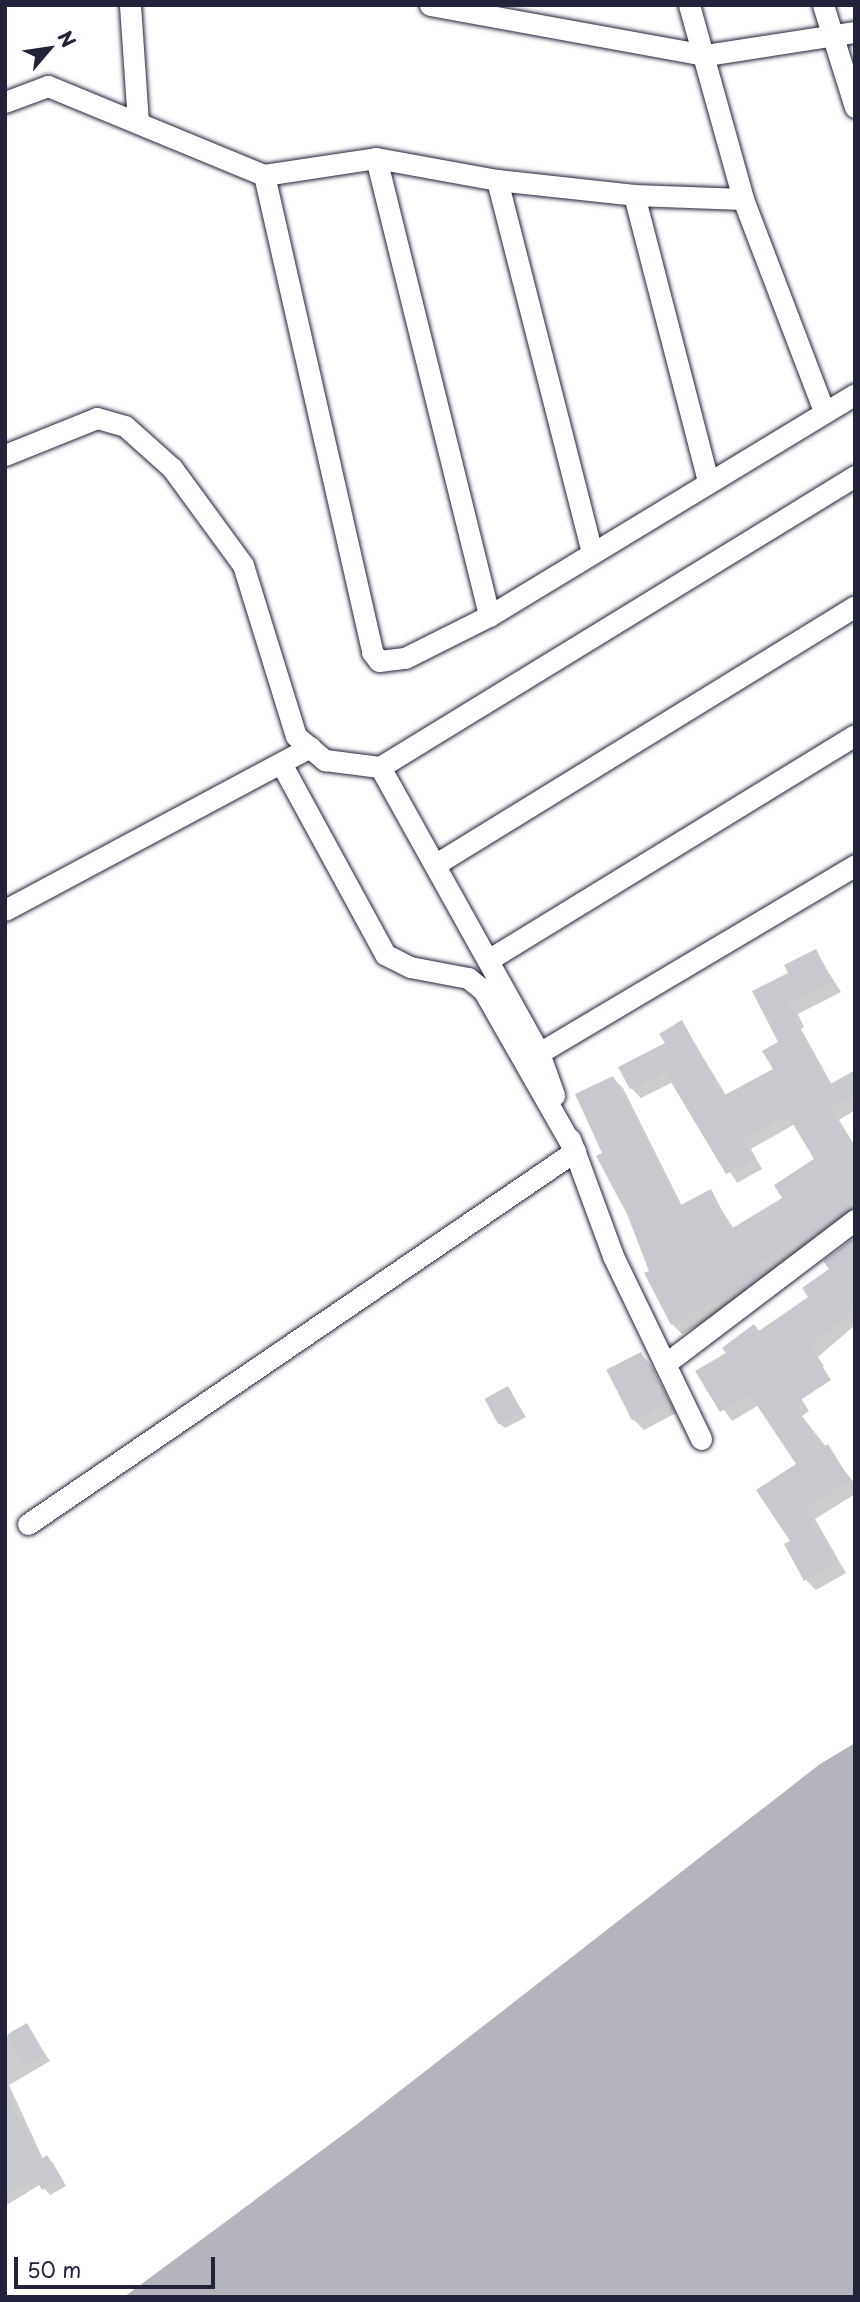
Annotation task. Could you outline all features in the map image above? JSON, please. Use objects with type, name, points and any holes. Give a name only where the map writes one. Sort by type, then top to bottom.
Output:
[{"type":"street","points":[[130,5],[138,122]]},
{"type":"street","points":[[430,5],[706,55],[855,32]]},
{"type":"street","points":[[689,5],[706,55],[743,199],[824,411]]},
{"type":"street","points":[[823,5],[855,107]]},
{"type":"street","points":[[5,102],[48,86],[264,175],[376,158],[497,180],[634,195],[743,199]]},
{"type":"street","points":[[376,158],[489,616]]},
{"type":"street","points":[[264,175],[372,652],[379,661],[393,662],[489,616],[855,394]]},
{"type":"street","points":[[497,180],[592,553]]},
{"type":"street","points":[[634,195],[708,482]]},
{"type":"street","points":[[5,455],[97,418],[125,426],[172,468],[243,565],[296,736],[325,760],[380,767],[855,475]]},
{"type":"street","points":[[436,864],[855,606]]},
{"type":"street","points":[[488,960],[855,735]]},
{"type":"street","points":[[5,910],[310,747]]},
{"type":"street","points":[[281,763],[385,954],[410,967],[468,978],[483,990],[575,1151]]},
{"type":"street","points":[[380,767],[539,1053],[613,1256],[701,1439]]},
{"type":"street","points":[[539,1053],[855,865]]},
{"type":"street","points":[[27,1524],[575,1151]]},
{"type":"street","points":[[665,1364],[855,1220]]},
{"type":"shaded area","points":[[855,1743],[855,2297],[124,2297],[356,2125],[820,1764]]},
{"type":"building","points":[[816,949],[833,982],[789,1004],[796,1017],[792,1018],[829,1085],[855,1070],[855,1095],[830,1109],[855,1150],[855,1207],[807,1240],[804,1236],[759,1263],[765,1272],[752,1282],[671,1325],[644,1273],[649,1271],[627,1214],[596,1156],[602,1153],[575,1094],[613,1076],[679,1206],[711,1189],[731,1229],[782,1198],[774,1185],[814,1159],[787,1114],[742,1139],[754,1159],[726,1174],[665,1072],[630,1089],[618,1067],[665,1043],[659,1034],[682,1020],[723,1096],[773,1069],[762,1051],[778,1042],[752,991],[788,973],[784,965]]},
{"type":"building","points":[[855,1237],[855,1308],[810,1347],[831,1380],[793,1405],[822,1448],[828,1444],[850,1480],[806,1508],[837,1562],[804,1581],[784,1544],[790,1541],[756,1490],[796,1464],[750,1395],[720,1412],[695,1371],[726,1353],[722,1348],[754,1324],[759,1331],[808,1297],[802,1288],[829,1269],[823,1261]]},
{"type":"building","points":[[641,1352],[667,1403],[632,1420],[606,1370]]},
{"type":"building","points":[[508,1386],[522,1411],[498,1424],[484,1399]]},
{"type":"building","points":[[27,2023],[45,2054],[25,2066],[7,2034]]},
{"type":"building","points":[[5,2092],[41,2159],[47,2155],[61,2179],[42,2190],[35,2178],[5,2196]]}]
